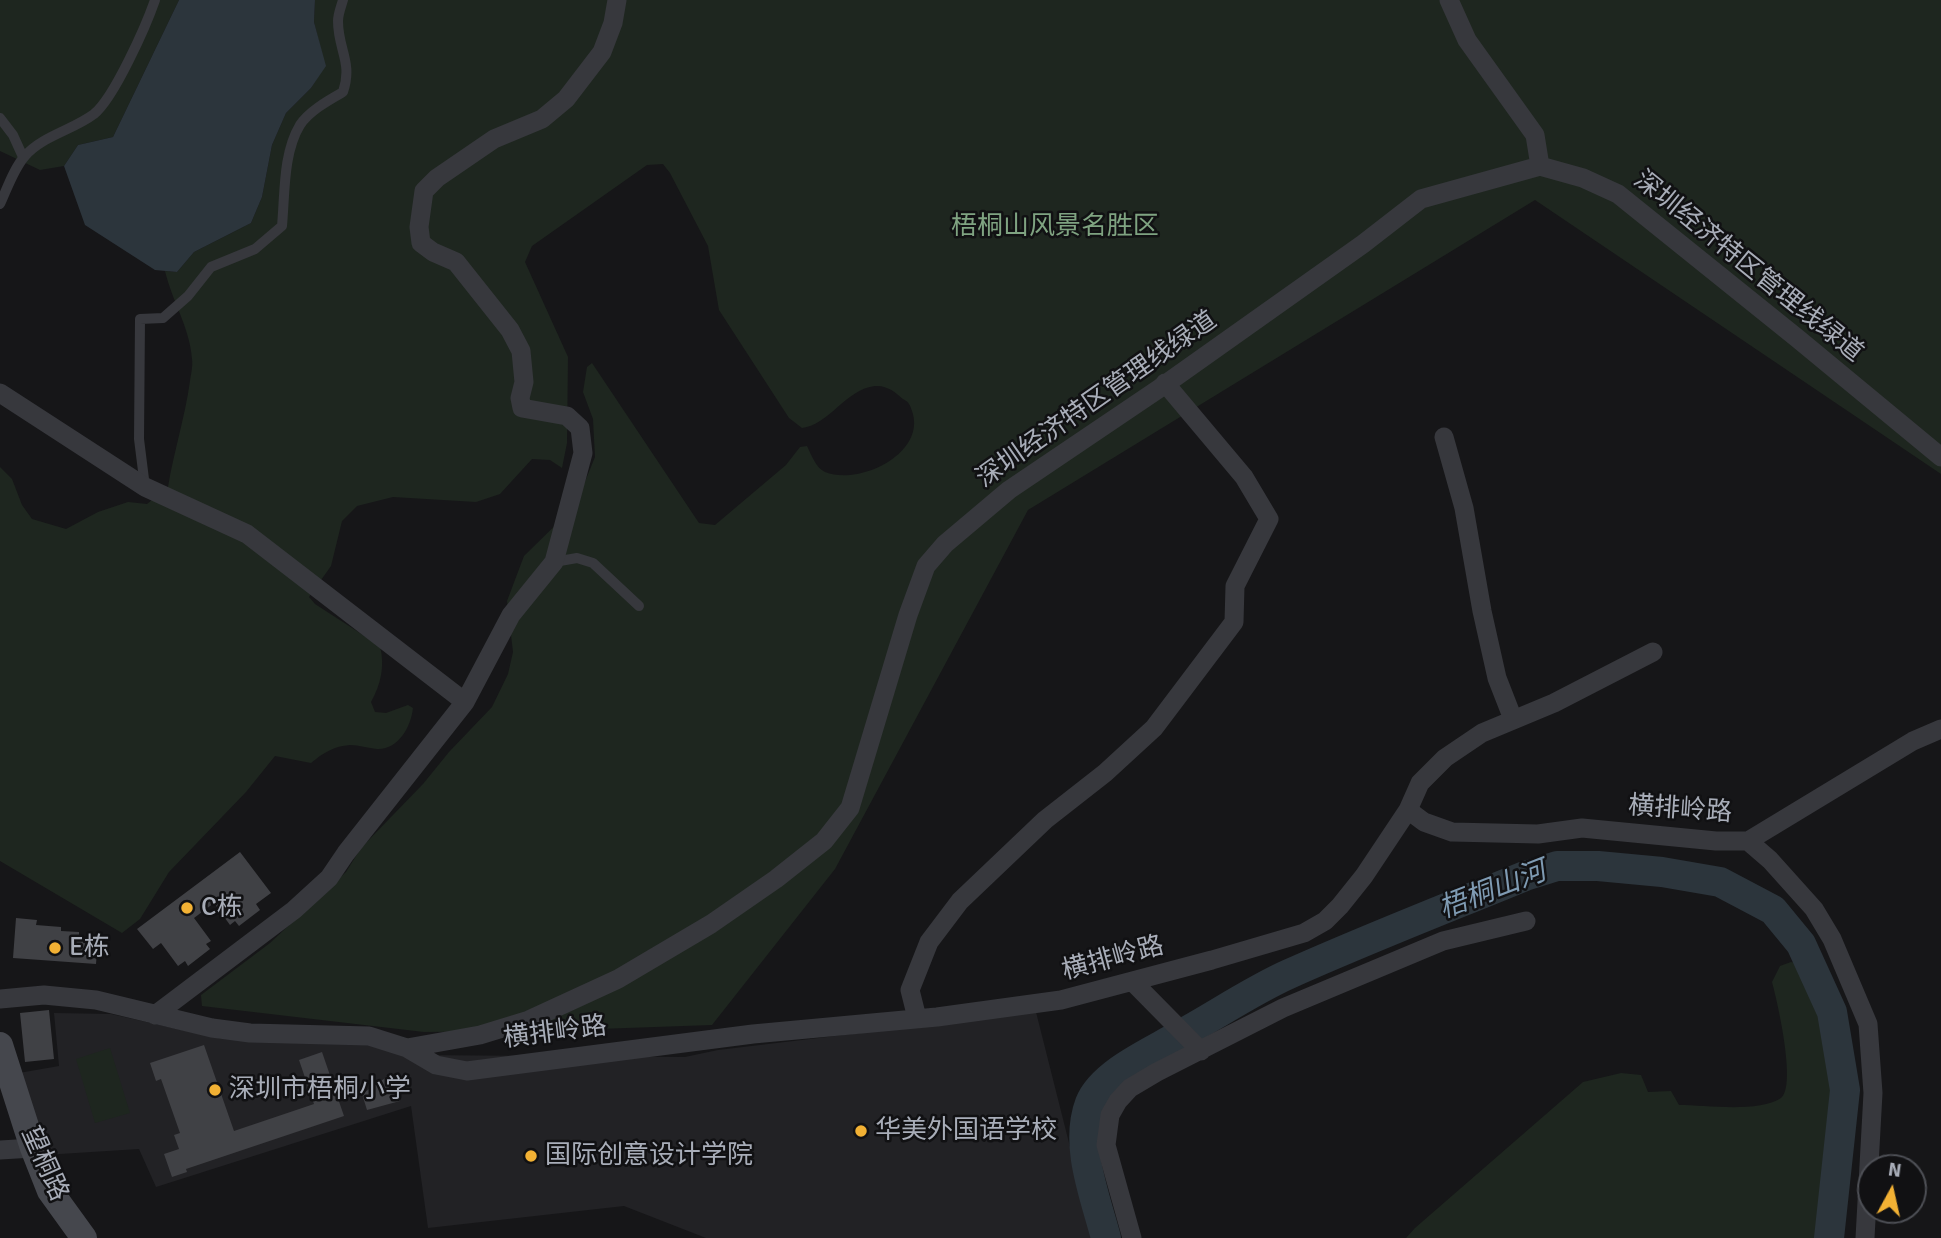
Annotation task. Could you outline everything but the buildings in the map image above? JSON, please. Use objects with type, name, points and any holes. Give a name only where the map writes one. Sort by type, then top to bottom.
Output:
[{"type":"main road","name":"望桐路","points":[[0,1045],[33,1148],[50,1191],[84,1238]]},
{"type":"street","points":[[155,1014],[294,910],[329,878],[465,702],[511,615],[554,562],[583,453],[580,428],[566,416],[522,408],[520,398],[524,383],[521,351],[510,330],[456,262],[433,252],[421,243],[419,227],[424,191],[437,178],[494,139],[542,120],[566,99],[602,52],[613,23],[617,0]]},
{"type":"street","points":[[1449,0],[1468,40],[1535,135],[1540,166]]},
{"type":"street","name":"深圳经济特区管理线绿道","points":[[407,1048],[481,1035],[529,1020],[618,979],[711,924],[776,879],[824,841],[850,808],[892,676],[908,614],[926,566],[945,544],[1009,490],[1363,244],[1421,199],[1540,166],[1583,178],[1618,194],[1941,457]]},
{"type":"street","points":[[917,1018],[910,990],[929,942],[960,901],[1045,820],[1105,773],[1154,728],[1234,622],[1235,586],[1269,519],[1244,477],[1166,383]]},
{"type":"street","points":[[0,393],[145,487],[247,534],[465,702]]},
{"type":"street","points":[[1444,437],[1464,508],[1497,678],[1513,719]]},
{"type":"street","points":[[1408,810],[1419,783],[1445,758],[1482,733],[1554,703],[1653,652]]},
{"type":"street","points":[[1748,841],[1913,741],[1941,729]]},
{"type":"street","name":"横排岭路","points":[[0,999],[44,995],[96,1000],[212,1028],[250,1033],[369,1036],[407,1048],[436,1065],[467,1071],[752,1034],[917,1018],[1061,1000],[1132,981],[1304,933],[1325,921],[1364,876],[1408,810],[1424,822],[1452,832],[1538,834],[1582,828],[1716,841],[1748,841],[1770,860],[1814,909],[1832,939],[1868,1024],[1873,1093],[1865,1238]]},
{"type":"street","points":[[1132,1238],[1106,1145],[1110,1115],[1130,1088],[1283,1008],[1443,941],[1526,921]]},
{"type":"street","points":[[1132,981],[1201,1051]]},
{"type":"street","points":[[0,1150],[33,1148]]},
{"type":"lane","points":[[0,204],[23,157],[34,147],[93,114],[104,104],[127,62],[155,0]]},
{"type":"lane","points":[[145,487],[139,439],[140,319],[163,318],[188,296],[211,267],[255,249],[282,226],[290,146],[302,123],[326,102],[343,92],[347,79],[347,63],[337,19],[343,0]]},
{"type":"lane","points":[[0,118],[13,135],[23,157]]},
{"type":"lane","points":[[554,562],[577,558],[593,563],[639,606]]},
{"type":"shaded area","points":[[179,0],[315,0],[314,22],[326,66],[311,88],[286,113],[272,145],[262,197],[251,223],[194,252],[177,272],[155,270],[85,225],[64,166],[78,145],[113,137]]},
{"type":"shaded area","points":[[1036,1012],[1093,1238],[706,1238],[624,1206],[428,1228],[411,1106],[156,1187],[139,1149],[44,1155],[13,1074],[59,1066],[54,1013],[111,1014],[222,1039],[365,1043],[410,1055],[685,1057],[718,1050]]},
{"type":"green space","points":[[0,0],[179,0],[113,137],[78,145],[64,166],[40,170],[0,151]]},
{"type":"green space","name":"梧桐山风景名胜区","points":[[315,0],[1941,0],[1941,474],[1535,200],[1028,510],[835,869],[712,1025],[424,1032],[202,1006],[201,995],[270,943],[346,872],[361,848],[492,707],[508,674],[513,652],[507,601],[524,556],[575,506],[595,457],[593,419],[583,392],[587,367],[592,363],[699,523],[715,525],[786,465],[800,447],[807,446],[816,464],[825,472],[855,474],[872,470],[900,452],[910,440],[914,426],[908,403],[890,390],[879,386],[855,393],[821,421],[812,425],[802,428],[789,418],[719,310],[708,246],[670,173],[663,164],[647,165],[532,246],[525,262],[568,357],[567,443],[562,468],[550,460],[532,459],[500,494],[476,502],[393,497],[357,506],[342,521],[331,566],[309,597],[315,604],[380,646],[381,675],[371,702],[375,712],[386,713],[408,705],[413,708],[402,736],[391,746],[384,748],[353,745],[339,747],[324,753],[311,763],[275,756],[246,792],[169,872],[140,919],[122,933],[0,861],[0,467],[12,479],[22,505],[32,519],[66,529],[98,512],[128,502],[147,504],[168,487],[188,394],[192,362],[188,336],[165,271],[177,272],[194,252],[251,223],[262,197],[272,145],[286,113],[311,88],[325,66],[314,22]]},
{"type":"green space","points":[[1791,962],[1803,964],[1818,992],[1828,1025],[1834,1060],[1836,1098],[1832,1172],[1819,1238],[1406,1238],[1583,1082],[1621,1073],[1641,1075],[1648,1092],[1671,1091],[1679,1105],[1746,1107],[1771,1103],[1781,1098],[1785,1090],[1787,1061],[1772,982],[1780,966]]},
{"type":"green space","points":[[110,1048],[130,1113],[95,1123],[76,1059]]},
{"type":"waterway","name":"梧桐山河","points":[[1106,1238],[1088,1171],[1084,1136],[1090,1103],[1105,1082],[1141,1056],[1289,974],[1525,876],[1557,866],[1598,866],[1662,872],[1720,882],[1773,910],[1801,944],[1832,1012],[1845,1090],[1829,1238]]},
{"type":"place","name":"C栋","points":[[187,908]]},
{"type":"place","name":"E栋","points":[[55,948]]},
{"type":"place","name":"深圳市梧桐小学","points":[[215,1090]]},
{"type":"place","name":"华美外国语学校","points":[[861,1131]]},
{"type":"place","name":"国际创意设计学院","points":[[531,1156]]}]
